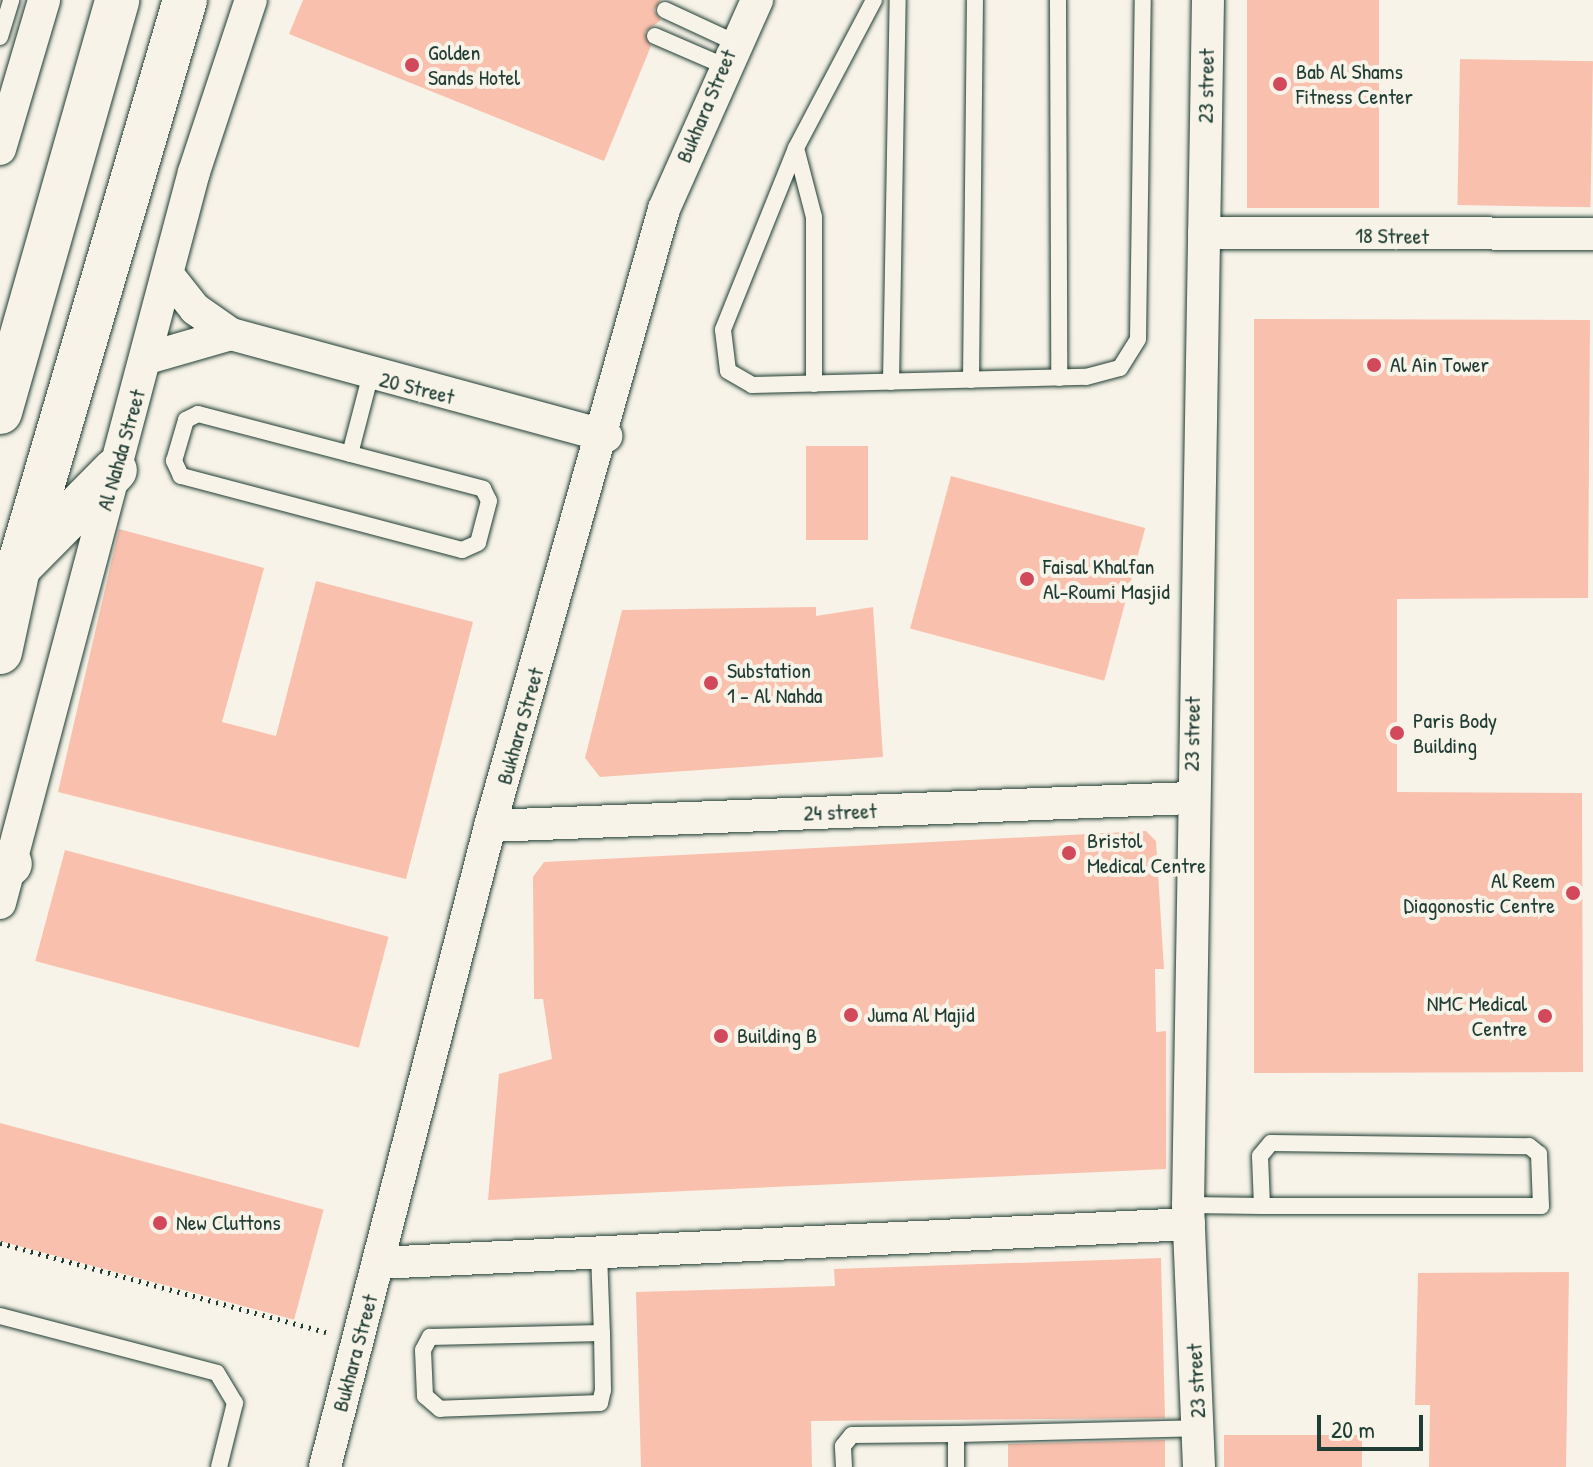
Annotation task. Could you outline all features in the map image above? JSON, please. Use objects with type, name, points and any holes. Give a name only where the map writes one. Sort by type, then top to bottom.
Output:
[{"type":"main road","points":[[0,412],[117,0]]},
{"type":"main road","points":[[0,652],[18,569],[185,0]]},
{"type":"main road","points":[[18,569],[115,470]]},
{"type":"street","points":[[0,149],[44,0]]},
{"type":"street","name":"Al Nahda Street","points":[[3,876],[148,358],[216,94],[251,0]]},
{"type":"street","name":"Bukhara Street","points":[[325,1467],[490,826],[606,436],[664,209],[728,53],[757,0]]},
{"type":"street","name":"23 street","points":[[1199,1467],[1189,1214],[1191,798],[1208,0]]},
{"type":"street","name":"18 Street","points":[[1204,233],[1588,239]]},
{"type":"street","name":"20 Street","points":[[168,275],[195,309],[231,334],[370,377],[606,436]]},
{"type":"street","points":[[148,358],[231,334]]},
{"type":"street","name":"24 street","points":[[490,826],[1191,798]]},
{"type":"street","points":[[378,1263],[599,1253],[1189,1214]]},
{"type":"lane","points":[[0,37],[11,0]]},
{"type":"lane","points":[[874,0],[796,148],[720,344],[739,380],[814,384],[1059,378],[1120,368],[1138,339],[1143,0]]},
{"type":"lane","points":[[891,382],[898,0]]},
{"type":"lane","points":[[971,380],[975,0]]},
{"type":"lane","points":[[1058,0],[1059,378]]},
{"type":"lane","points":[[665,10],[728,53]]},
{"type":"lane","points":[[655,36],[728,53]]},
{"type":"lane","points":[[796,148],[814,217],[814,384]]},
{"type":"lane","points":[[350,454],[370,377]]},
{"type":"lane","points":[[193,414],[350,454],[483,489],[489,501],[478,543],[462,550],[181,476],[173,465],[193,414]]},
{"type":"lane","points":[[1189,1214],[1262,1206],[1534,1211],[1542,1202],[1539,1154],[1529,1146],[1271,1143],[1260,1156],[1262,1206]]},
{"type":"lane","points":[[599,1253],[602,1333],[603,1390],[594,1407],[440,1409],[426,1401],[423,1350],[430,1337],[602,1333]]},
{"type":"lane","points":[[0,1316],[217,1373],[235,1403],[219,1467]]},
{"type":"lane","points":[[844,1467],[843,1446],[852,1435],[1198,1428]]},
{"type":"lane","points":[[956,1434],[956,1467]]},
{"type":"path","points":[[0,1243],[358,1340]]},
{"type":"building","points":[[303,0],[661,0],[654,10],[661,20],[645,32],[651,46],[604,161],[289,34]]},
{"type":"building","points":[[1247,0],[1379,0],[1379,208],[1247,208]]},
{"type":"building","points":[[1460,59],[1593,61],[1590,207],[1457,205]]},
{"type":"building","points":[[1254,319],[1590,320],[1588,598],[1397,599],[1397,792],[1582,793],[1583,1072],[1254,1073]]},
{"type":"building","points":[[806,446],[868,446],[868,540],[806,540]]},
{"type":"building","name":"Faisal Khalfan Al-Roumi Masjid","points":[[951,476],[1145,528],[1104,681],[910,629]]},
{"type":"building","points":[[119,529],[264,568],[222,722],[276,736],[316,581],[473,622],[406,879],[58,792]]},
{"type":"building","name":"Substation 1 - Al Nahda","points":[[816,607],[816,616],[873,607],[883,757],[600,777],[585,758],[622,610]]},
{"type":"building","name":"Juma Al Majid","points":[[1146,831],[1156,841],[1164,969],[1155,969],[1156,1032],[1166,1031],[1166,1169],[488,1200],[499,1074],[552,1059],[543,999],[534,999],[533,877],[544,862]]},
{"type":"building","points":[[65,850],[389,937],[359,1048],[35,961]]},
{"type":"building","name":"New Cluttons","points":[[0,1123],[324,1210],[294,1320],[0,1241]]},
{"type":"building","points":[[1161,1258],[1165,1418],[811,1421],[812,1467],[641,1467],[636,1292],[835,1286],[834,1269]]},
{"type":"building","points":[[1569,1272],[1566,1467],[1429,1467],[1430,1405],[1415,1405],[1418,1273]]},
{"type":"building","points":[[1224,1435],[1362,1435],[1362,1467],[1224,1467]]},
{"type":"building","points":[[1165,1440],[1165,1467],[1008,1467],[1008,1444]]},
{"type":"place","name":"Golden Sands Hotel","points":[[412,65]]},
{"type":"place","name":"Bab Al Shams Fitness Center","points":[[1280,84]]},
{"type":"place","name":"Al Ain Tower","points":[[1374,365]]},
{"type":"place","name":"Faisal Khalfan Al-Roumi Masjid","points":[[1027,579]]},
{"type":"place","name":"Substation 1 - Al Nahda","points":[[711,683]]},
{"type":"place","name":"Paris Body Building","points":[[1397,733]]},
{"type":"place","name":"Bristol Medical Centre","points":[[1069,853]]},
{"type":"place","name":"Al Reem Diagonostic Centre","points":[[1573,893]]},
{"type":"place","name":"Juma Al Majid","points":[[851,1015]]},
{"type":"place","name":"NMC Medical Centre","points":[[1545,1016]]},
{"type":"place","name":"Building B","points":[[721,1036]]},
{"type":"place","name":"New Cluttons","points":[[160,1223]]}]
